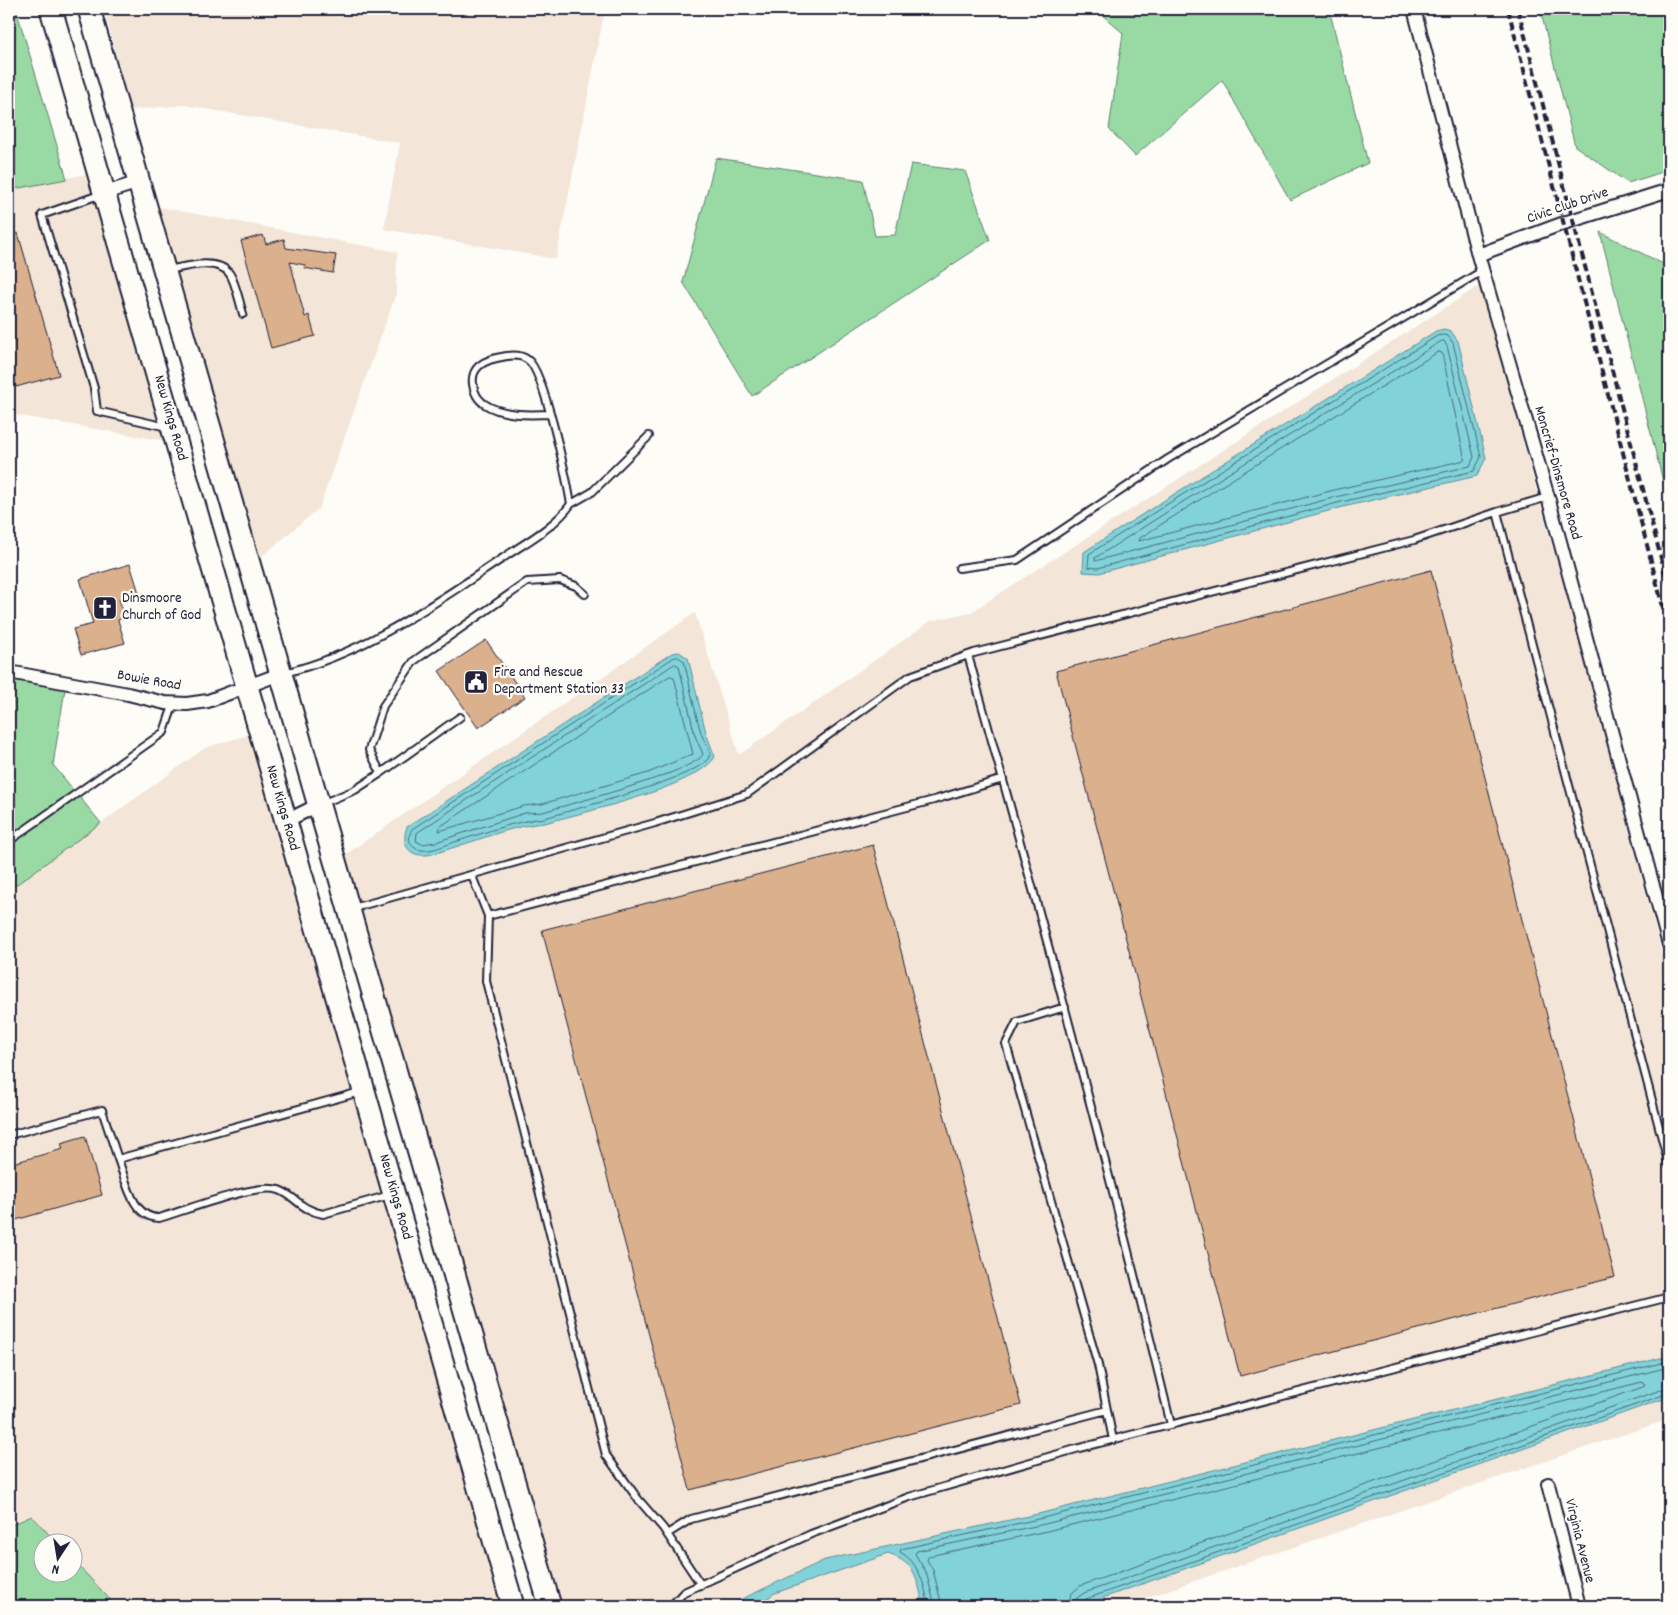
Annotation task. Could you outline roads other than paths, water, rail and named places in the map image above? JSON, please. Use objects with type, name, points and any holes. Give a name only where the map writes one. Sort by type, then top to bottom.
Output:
[{"type":"highway","name":"New Kings Road","points":[[51,9],[513,1606]]},
{"type":"highway","points":[[89,9],[550,1606]]},
{"type":"street","name":"Moncrief-Dinsmore Road","points":[[1414,9],[1482,271],[1548,498],[1669,945]]},
{"type":"street","points":[[105,193],[139,182]]},
{"type":"street","name":"Civic Club Drive","points":[[1478,255],[1564,223],[1669,190]]},
{"type":"street","name":"Bowie Road","points":[[9,672],[174,703],[208,701],[280,674]]},
{"type":"street","points":[[286,821],[318,805]]},
{"type":"street","name":"Virginia Avenue","points":[[1548,1484],[1579,1606]]},
{"type":"lane","points":[[105,193],[42,216],[94,388],[97,411],[173,429]]},
{"type":"lane","points":[[164,270],[197,265],[218,266],[229,273],[243,314]]},
{"type":"lane","points":[[959,568],[1017,560],[1168,459],[1482,271]]},
{"type":"lane","points":[[550,414],[526,415],[483,403],[473,390],[473,377],[477,367],[492,359],[517,355],[529,360],[537,371],[550,414],[566,476],[571,504]]},
{"type":"lane","points":[[280,674],[301,669],[345,652],[400,624],[534,537],[564,514],[571,504],[592,492],[650,436]]},
{"type":"lane","points":[[349,910],[655,823],[747,794],[910,676],[968,655],[1414,540],[1497,512],[1548,498]]},
{"type":"lane","points":[[1497,512],[1669,1165]]},
{"type":"lane","points":[[381,773],[369,750],[383,706],[414,660],[527,582],[560,580],[576,586],[585,594]]},
{"type":"lane","points":[[968,655],[1134,1265],[1171,1424]]},
{"type":"lane","points":[[9,842],[164,732],[174,703]]},
{"type":"lane","points":[[318,805],[355,790],[460,717]]},
{"type":"lane","points":[[488,916],[934,800],[1003,778]]},
{"type":"lane","points":[[472,876],[488,916],[486,981],[606,1455],[667,1534],[701,1585]]},
{"type":"lane","points":[[1065,1008],[1016,1022],[1006,1044],[1098,1365],[1113,1440]]},
{"type":"lane","points":[[118,1158],[364,1091]]},
{"type":"lane","points":[[13,1134],[102,1110],[118,1158],[140,1211],[150,1218],[159,1218],[255,1189],[280,1190],[311,1212],[322,1214],[394,1194]]},
{"type":"lane","points":[[671,1606],[684,1592],[811,1534],[909,1496],[1171,1424],[1669,1297]]},
{"type":"lane","points":[[667,1534],[691,1519],[1107,1410]]},
{"type":"water","points":[[1444,329],[1451,331],[1458,341],[1486,458],[1477,476],[1343,507],[1099,573],[1083,572],[1084,552],[1436,331]]},
{"type":"water","points":[[679,652],[688,658],[706,733],[715,757],[704,768],[685,779],[637,798],[545,823],[511,829],[430,855],[416,854],[408,849],[405,841],[407,827],[672,653]]},
{"type":"water","points":[[1669,1356],[1669,1397],[1080,1606],[924,1606],[917,1580],[910,1568],[898,1558],[888,1554],[775,1593],[763,1601],[761,1606],[727,1606],[825,1560],[1042,1513]]},
{"type":"railway","points":[[1508,9],[1669,630]]},
{"type":"railway","points":[[1518,9],[1669,589]]},
{"type":"place","name":"Dinsmoore Church of God","points":[[105,608]]},
{"type":"place","name":"Fire and Rescue Department Station 33","points":[[476,682]]}]
